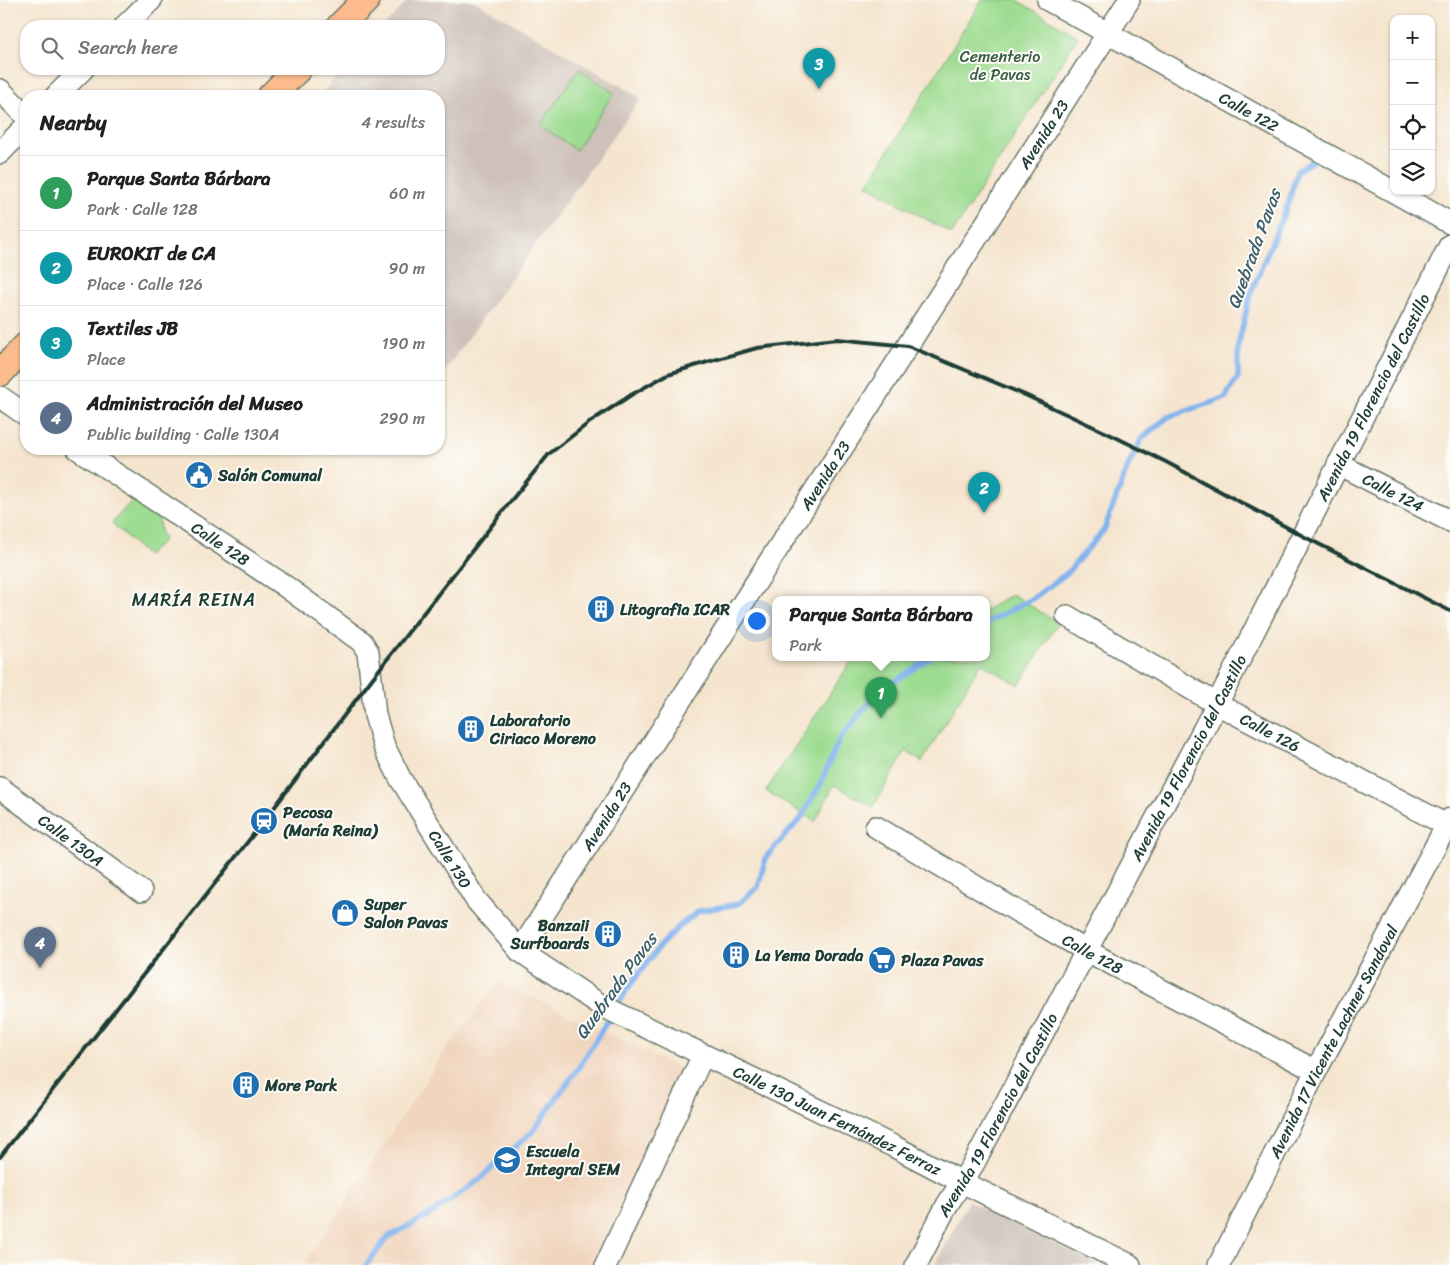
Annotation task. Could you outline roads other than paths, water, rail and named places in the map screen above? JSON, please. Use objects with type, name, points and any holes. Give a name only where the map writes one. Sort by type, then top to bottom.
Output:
[{"type":"main road","points":[[346,20],[366,0]]},
{"type":"main road","points":[[277,90],[292,75]]},
{"type":"main road","points":[[0,373],[20,352]]},
{"type":"street","points":[[131,20],[151,0]]},
{"type":"street","name":"Calle 122","points":[[1048,0],[1450,222]]},
{"type":"street","name":"Avenida 23","points":[[520,951],[1129,0]]},
{"type":"street","points":[[62,90],[77,75]]},
{"type":"street","points":[[0,90],[20,110]]},
{"type":"street","points":[[0,153],[20,132]]},
{"type":"street","name":"Avenida 19 Florencio del Castillo","points":[[916,1265],[947,1205],[978,1155],[1217,704],[1450,245]]},
{"type":"street","points":[[0,397],[20,411]]},
{"type":"street","name":"Calle 128","points":[[87,455],[282,584],[362,642]]},
{"type":"street","name":"Calle 124","points":[[1338,464],[1450,521]]},
{"type":"street","name":"Calle 126","points":[[1067,616],[1217,704],[1449,824]]},
{"type":"street","name":"Calle 130","points":[[362,642],[368,652],[375,715],[384,746],[400,778],[476,900],[520,951],[602,1006],[624,1017]]},
{"type":"street","name":"Calle 130A","points":[[0,788],[141,891]]},
{"type":"street","name":"Avenida 17 Vicente Lachner Sandoval","points":[[1219,1265],[1316,1071],[1449,824]]},
{"type":"street","name":"Calle 128","points":[[876,827],[1087,951],[1316,1071]]},
{"type":"street","name":"Calle 130 Juan Fernández Ferraz","points":[[624,1017],[895,1146],[962,1182],[1130,1265]]},
{"type":"street","points":[[606,1265],[702,1054]]},
{"type":"waterway","name":"Quebrada Pavas","points":[[990,621],[1032,599],[1067,573],[1104,530],[1129,464],[1142,438],[1168,417],[1225,398],[1238,377],[1238,346],[1250,295],[1289,201],[1297,171],[1314,160]]},
{"type":"waterway","name":"Quebrada Pavas","points":[[616,1007],[662,943],[682,924],[699,911],[738,904],[758,887],[766,857],[801,818],[820,785],[839,740],[876,694],[925,661]]},
{"type":"waterway","name":"Quebrada Pavas","points":[[366,1265],[388,1237],[429,1215],[478,1181],[533,1131],[579,1067],[611,1015]]},
{"type":"railway","points":[[0,1157],[549,454],[590,422],[631,395],[668,374],[757,348],[837,339],[908,346],[1025,395],[1109,434],[1450,611]]},
{"type":"place","name":"Textiles JB","points":[[819,89]]},
{"type":"place","name":"Salón Comunal","points":[[199,475]]},
{"type":"place","name":"EUROKIT de CA","points":[[984,513]]},
{"type":"place","name":"Litografia ICAR","points":[[601,609]]},
{"type":"place","name":"Parque Santa Bárbara","points":[[881,718]]},
{"type":"place","name":"Laboratorio Ciriaco Moreno","points":[[471,729]]},
{"type":"place","name":"Pecosa (María Reina)","points":[[264,821]]},
{"type":"place","name":"Super Salon Pavas","points":[[345,913]]},
{"type":"place","name":"Banzaii Surfboards","points":[[608,934]]},
{"type":"place","name":"La Yema Dorada","points":[[736,955]]},
{"type":"place","name":"Plaza Pavas","points":[[882,960]]},
{"type":"place","name":"Administración del Museo","points":[[40,968]]},
{"type":"place","name":"More Park","points":[[246,1085]]},
{"type":"place","name":"Escuela Integral SEM","points":[[507,1160]]},
{"type":"district","name":"MARÍA REINA","points":[[194,600]]},
{"type":"park label","name":"Cementerio de Pavas","points":[[1000,65]]}]
